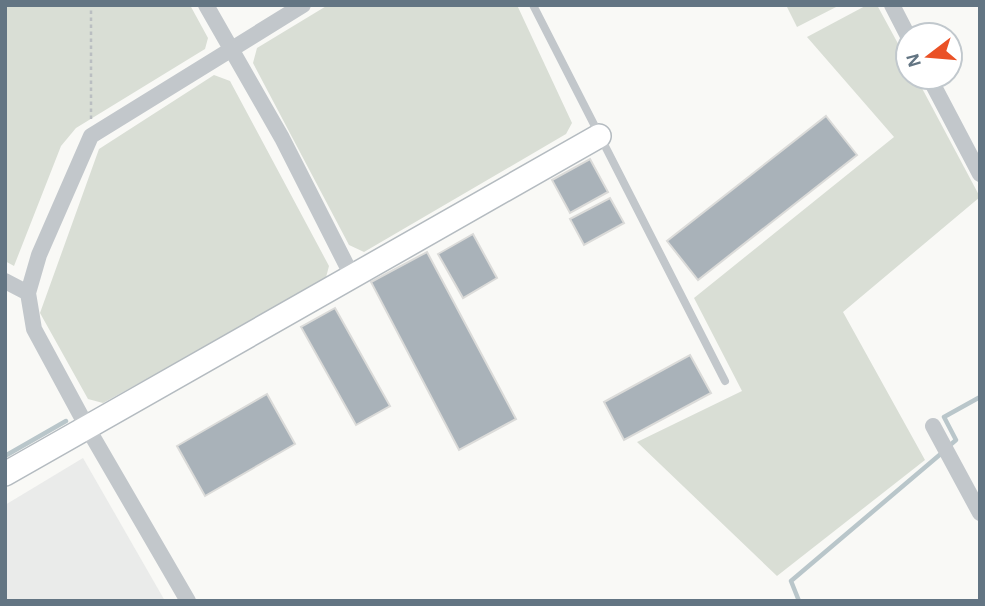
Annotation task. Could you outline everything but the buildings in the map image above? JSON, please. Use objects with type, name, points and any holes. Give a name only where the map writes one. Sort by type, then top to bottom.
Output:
[{"type":"street","points":[[206,5],[282,138],[352,276]]},
{"type":"street","points":[[188,601],[87,427],[34,329],[28,293],[39,256],[91,136],[303,5]]},
{"type":"street","points":[[892,5],[900,21]]},
{"type":"street","points":[[936,91],[980,174]]},
{"type":"street","points":[[5,474],[599,136]]},
{"type":"street","points":[[5,281],[28,293]]},
{"type":"street","points":[[933,426],[980,513]]},
{"type":"lane","points":[[533,5],[725,381]]},
{"type":"path","points":[[91,5],[91,136]]},
{"type":"shaded area","points":[[5,5],[190,5],[208,38],[205,49],[76,128],[61,146],[14,266],[5,261]]},
{"type":"shaded area","points":[[328,5],[517,5],[572,123],[566,134],[364,252],[349,245],[253,63],[257,48]]},
{"type":"shaded area","points":[[786,5],[840,5],[797,27]]},
{"type":"shaded area","points":[[867,5],[877,5],[894,36],[894,91],[923,91],[980,197],[843,312],[925,460],[777,576],[637,442],[742,391],[694,298],[894,137],[807,37]]},
{"type":"shaded area","points":[[214,75],[230,81],[329,266],[325,281],[103,403],[88,399],[40,313],[99,149]]},
{"type":"shaded area","points":[[83,458],[165,601],[5,601],[5,505]]},
{"type":"waterway","points":[[949,446],[956,440],[944,417],[980,397]]},
{"type":"waterway","points":[[5,456],[66,421]]},
{"type":"waterway","points":[[799,601],[791,581],[943,452]]}]
